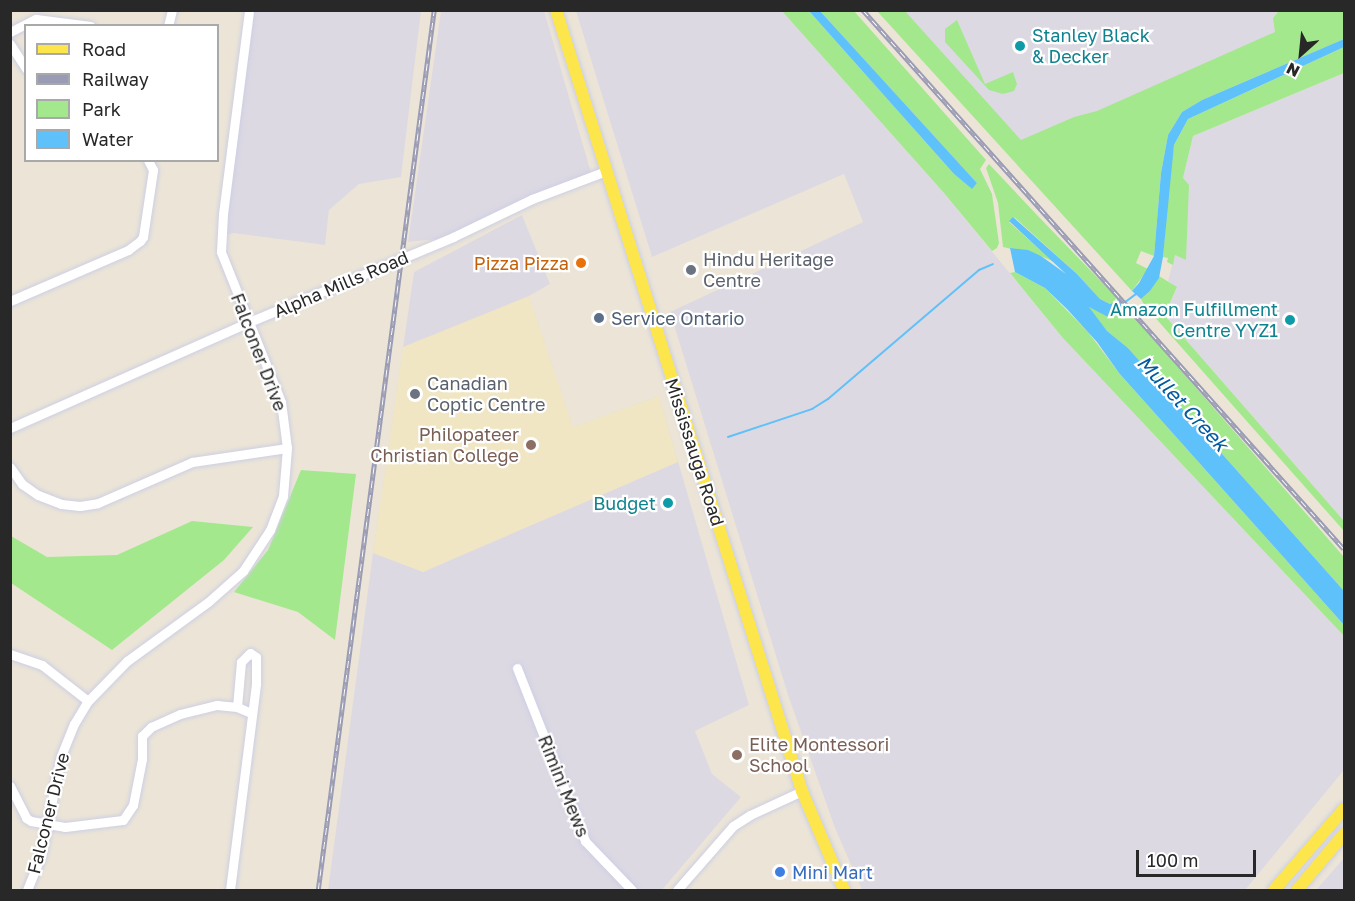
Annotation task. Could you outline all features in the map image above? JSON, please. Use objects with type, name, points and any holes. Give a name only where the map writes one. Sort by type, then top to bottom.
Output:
[{"type":"main road","name":"Mississauga Road","points":[[556,10],[802,791],[844,891]]},
{"type":"main road","points":[[1274,891],[1344,809]]},
{"type":"main road","points":[[1297,891],[1344,834]]},
{"type":"street","name":"Falconer Drive","points":[[27,891],[41,855],[61,756],[74,724],[88,701],[127,661],[208,602],[243,571],[259,550],[277,513],[287,470],[287,448],[281,402],[224,263],[220,237],[249,10]]},
{"type":"street","points":[[26,24],[36,19],[75,24]]},
{"type":"street","points":[[10,32],[24,25]]},
{"type":"street","points":[[10,44],[24,66]]},
{"type":"street","points":[[10,301],[129,249],[140,241],[143,237],[153,170],[149,162]]},
{"type":"street","name":"Alpha Mills Road","points":[[10,428],[249,322],[453,237],[532,199],[606,171]]},
{"type":"street","points":[[10,467],[22,483],[38,495],[61,504],[80,506],[98,503],[192,462],[287,448]]},
{"type":"street","points":[[10,654],[42,665],[88,701]]},
{"type":"street","points":[[230,891],[257,665],[256,657],[250,654],[241,662],[237,707]]},
{"type":"street","name":"Rimini Mews","points":[[517,668],[585,842],[632,891]]},
{"type":"street","points":[[10,786],[26,818],[46,823],[86,826],[123,820],[133,805],[142,759],[142,736],[147,731],[161,723],[217,705],[237,707],[251,713]]},
{"type":"street","points":[[676,891],[734,826],[750,815],[802,791]]},
{"type":"shaded area","points":[[1344,10],[1344,13],[1020,156],[890,11]]},
{"type":"shaded area","points":[[249,11],[421,11],[401,177],[359,184],[329,210],[325,245],[233,233],[220,237]]},
{"type":"shaded area","points":[[441,11],[544,11],[592,176],[453,237],[408,242]]},
{"type":"shaded area","points":[[576,11],[782,11],[944,193],[1062,337],[1344,636],[1344,770],[1245,890],[862,890],[835,828],[789,698],[670,312],[863,222],[844,174],[652,257]]},
{"type":"shaded area","points":[[1344,73],[1344,521],[1159,309],[1169,305],[1177,288],[1168,281],[1175,255],[1185,259],[1183,178],[1193,136]]},
{"type":"shaded area","points":[[522,215],[550,284],[529,296],[573,427],[659,396],[749,705],[695,731],[712,774],[741,797],[662,890],[328,890],[373,553],[414,272]]},
{"type":"shaded area","name":"Philopateer Christian College","points":[[529,296],[573,427],[659,396],[678,462],[423,572],[373,553],[403,347]]},
{"type":"shaded area","points":[[1344,858],[1344,890],[1316,890]]},
{"type":"green space","points":[[782,11],[809,11],[954,174],[971,188],[977,183],[820,11],[854,11],[986,160],[980,169],[992,194],[999,243],[997,248],[992,251],[944,193]]},
{"type":"green space","points":[[877,11],[905,11],[1021,140],[1074,117],[1097,111],[1275,32],[1273,18],[1279,11],[1344,11],[1344,39],[1202,100],[1182,112],[1168,135],[1161,173],[1154,256],[1141,251],[1136,263],[1148,269],[1132,291]]},
{"type":"green space","points":[[957,20],[985,84],[1013,72],[1017,84],[1014,91],[1003,94],[989,90],[945,42],[945,29]]},
{"type":"green space","points":[[1344,47],[1344,73],[1193,136],[1183,178],[1189,185],[1186,260],[1175,255],[1173,265],[1167,262],[1168,258],[1163,257],[1170,171],[1174,145],[1188,119]]},
{"type":"green space","points":[[989,164],[1119,300],[1110,304],[1100,299],[1077,274],[1014,217],[1009,222],[1054,262],[1041,256],[1003,247],[998,203],[986,168]]},
{"type":"green space","points":[[1015,272],[1045,288],[1088,332],[1119,373],[1344,625],[1344,636],[1062,337],[1010,273]]},
{"type":"green space","points":[[1159,276],[1177,287],[1169,305],[1159,309],[1344,521],[1344,531],[1144,305],[1141,299],[1150,291]]},
{"type":"green space","points":[[1088,307],[1115,316],[1128,310],[1344,557],[1344,591],[1128,348],[1107,331]]},
{"type":"green space","points":[[301,470],[356,474],[335,640],[298,612],[234,592],[268,550]]},
{"type":"green space","points":[[192,521],[253,527],[224,560],[112,650],[11,583],[11,536],[47,557],[117,555]]},
{"type":"water","points":[[809,11],[820,11],[977,183],[972,189],[954,174]]},
{"type":"water","points":[[1344,39],[1344,47],[1188,119],[1174,145],[1159,278],[1141,299],[1132,291],[1154,256],[1161,173],[1168,135],[1182,112],[1202,100]]},
{"type":"water","points":[[1013,217],[1077,274],[1100,299],[1110,304],[1119,300],[1128,310],[1108,317],[1089,307],[1107,331],[1128,348],[1344,591],[1344,625],[1119,373],[1097,342],[1067,309],[1045,288],[1015,272],[1010,248],[1028,250],[1041,256],[1066,274],[1009,221]]},
{"type":"waterway","points":[[728,437],[812,409],[828,399],[979,270],[993,264]]},
{"type":"waterway","points":[[1120,306],[1137,293]]},
{"type":"railway","points":[[318,890],[434,10]]},
{"type":"railway","points":[[863,10],[1344,549]]},
{"type":"place","name":"Stanley Black & Decker","points":[[1020,46]]},
{"type":"place","name":"Pizza Pizza","points":[[581,263]]},
{"type":"place","name":"Hindu Heritage Centre","points":[[691,270]]},
{"type":"place","name":"Service Ontario","points":[[599,318]]},
{"type":"place","name":"Amazon Fulfillment Centre YYZ1","points":[[1290,320]]},
{"type":"place","name":"Canadian Coptic Centre","points":[[415,394]]},
{"type":"place","name":"Philopateer Christian College","points":[[531,445]]},
{"type":"place","name":"Budget","points":[[668,503]]},
{"type":"place","name":"Elite Montessori School","points":[[737,755]]},
{"type":"place","name":"Mini Mart","points":[[780,872]]},
{"type":"water label","name":"Mullet Creek","points":[[1183,403]]}]
